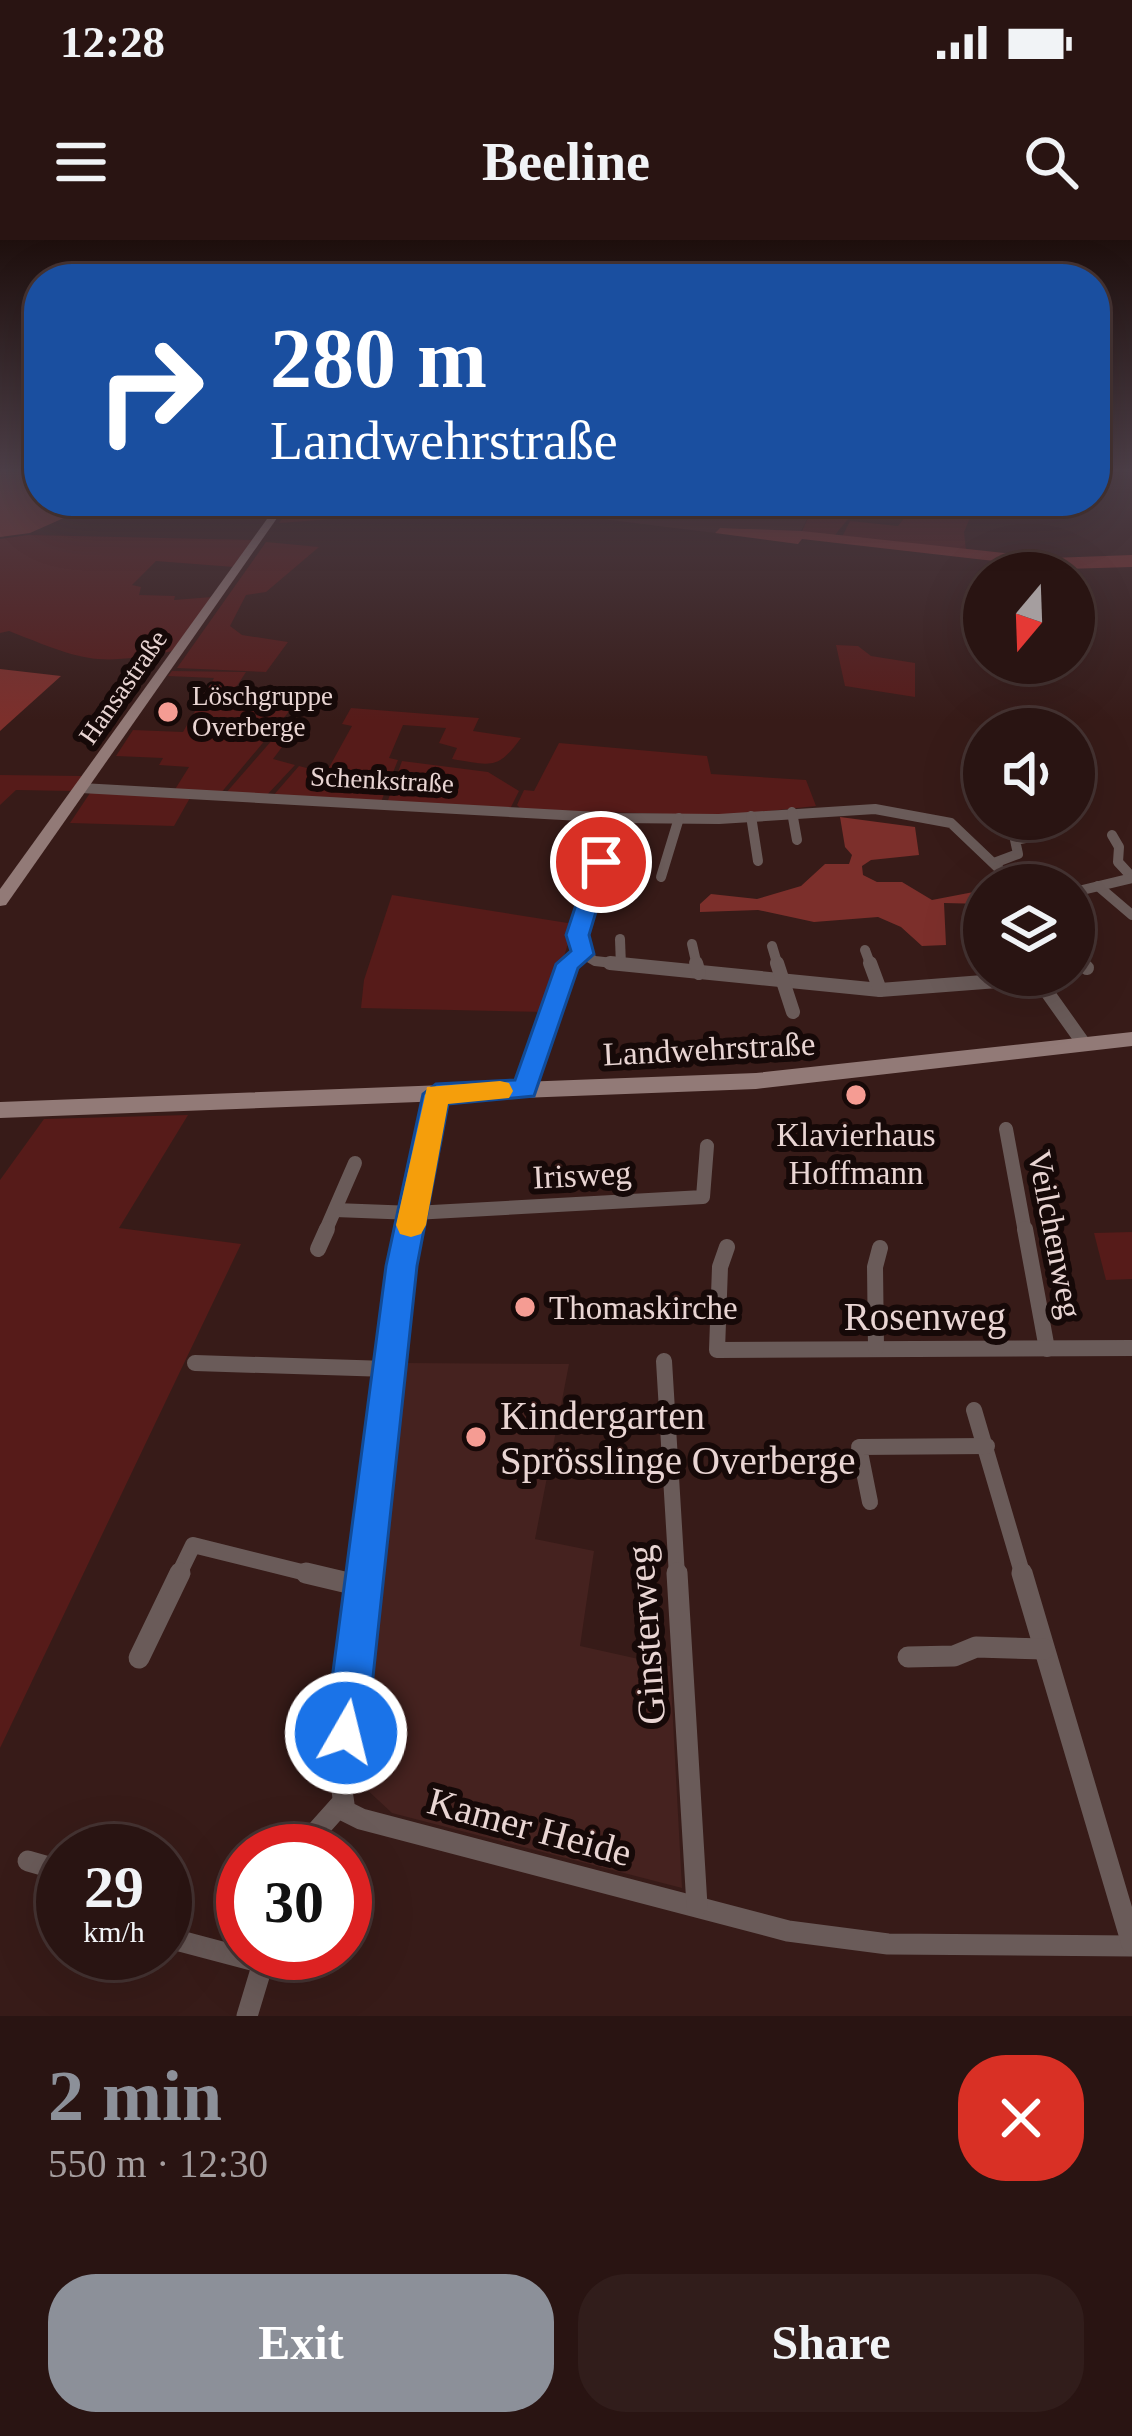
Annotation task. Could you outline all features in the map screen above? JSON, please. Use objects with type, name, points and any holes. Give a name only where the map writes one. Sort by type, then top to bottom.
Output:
[{"type":"street","name":"Hansastraße","points":[[0,901],[247,554]]},
{"type":"street","name":"Schenkstraße","points":[[81,788],[617,818],[875,809],[940,818],[994,863]]},
{"type":"street","points":[[792,812],[797,840]]},
{"type":"street","points":[[751,816],[758,861]]},
{"type":"street","points":[[583,954],[578,935],[617,818]]},
{"type":"street","points":[[662,877],[679,818]]},
{"type":"street","points":[[1095,887],[1132,877],[1118,862],[1119,847],[1112,835]]},
{"type":"street","points":[[994,863],[1018,854],[1015,841],[1020,840]]},
{"type":"street","points":[[1098,886],[1132,915]]},
{"type":"street","points":[[620,939],[621,967]]},
{"type":"street","points":[[692,944],[699,974]]},
{"type":"street","points":[[772,946],[793,1012]]},
{"type":"street","points":[[865,950],[880,990]]},
{"type":"street","points":[[583,954],[621,967],[880,990],[963,983]]},
{"type":"street","points":[[525,1089],[567,964],[583,954]]},
{"type":"street","points":[[1050,996],[1084,1044]]},
{"type":"street","name":"Landwehrstraße","points":[[0,1110],[809,1077],[1132,1039]]},
{"type":"street","points":[[323,1824],[341,1804],[340,1777],[388,1369],[436,1094]]},
{"type":"street","name":"Veilchenweg","points":[[1006,1129],[1047,1349]]},
{"type":"street","name":"Irisweg","points":[[414,1213],[703,1197],[707,1146]]},
{"type":"street","points":[[318,1249],[355,1163]]},
{"type":"street","points":[[335,1210],[414,1213]]},
{"type":"street","name":"Rosenweg","points":[[728,1247],[720,1267],[717,1350],[1132,1348]]},
{"type":"street","points":[[877,1348],[874,1268],[880,1248]]},
{"type":"street","name":"Ginsterweg","points":[[664,1361],[697,1906]]},
{"type":"street","points":[[194,1363],[388,1369]]},
{"type":"street","points":[[974,1410],[1132,1945]]},
{"type":"street","points":[[870,1502],[859,1447],[986,1447]]},
{"type":"street","points":[[139,1658],[193,1544],[365,1587]]},
{"type":"street","points":[[908,1657],[954,1656],[976,1647],[1044,1649]]},
{"type":"street","name":"Kamer Heide","points":[[341,1804],[362,1819],[788,1930],[888,1944],[1132,1945]]},
{"type":"street","points":[[28,1861],[36,1863]]},
{"type":"street","points":[[247,2016],[258,1980]]},
{"type":"shaded area","points":[[0,554],[243,554],[234,567],[156,561],[132,585],[141,587],[139,595],[175,596],[174,600],[212,597],[173,651],[124,659],[89,658],[9,631],[0,633]]},
{"type":"shaded area","points":[[258,554],[311,554],[266,592],[246,595],[230,626],[242,635],[288,642],[266,672],[177,668]]},
{"type":"shaded area","points":[[1132,555],[1132,567],[1095,568],[1095,556]]},
{"type":"shaded area","points":[[836,645],[858,646],[871,656],[915,663],[915,697],[845,686]]},
{"type":"shaded area","points":[[0,669],[61,676],[0,731]]},
{"type":"shaded area","points":[[172,671],[246,672],[231,695],[297,702],[220,794],[174,791],[189,767],[159,765],[163,758],[116,756],[133,730],[183,732],[214,678],[168,676]]},
{"type":"shaded area","points":[[351,708],[479,718],[473,731],[521,738],[499,761],[476,763],[452,759],[457,748],[439,743],[446,728],[403,725],[389,758],[398,760],[381,802],[272,797],[299,766],[326,773],[352,726],[342,724]]},
{"type":"shaded area","points":[[288,722],[300,723],[273,759],[295,765],[266,796],[225,794]]},
{"type":"shaded area","points":[[559,743],[707,756],[711,774],[806,780],[816,806],[723,816],[521,809],[517,805],[524,790],[534,791]]},
{"type":"shaded area","points":[[402,761],[488,772],[519,791],[510,809],[387,803]]},
{"type":"shaded area","points":[[0,775],[82,776],[72,791],[16,790],[0,805]]},
{"type":"shaded area","points":[[92,790],[191,796],[174,826],[70,823]]},
{"type":"shaded area","points":[[840,817],[915,827],[919,855],[871,860],[862,866],[863,875],[877,882],[902,882],[932,900],[963,894],[963,903],[944,903],[946,945],[922,946],[901,927],[878,917],[814,922],[758,910],[700,912],[700,904],[711,894],[757,899],[801,886],[825,864],[849,864],[852,855],[845,847]]},
{"type":"shaded area","points":[[392,895],[574,924],[547,1012],[361,1008],[364,980]]},
{"type":"shaded area","points":[[188,1115],[119,1228],[241,1244],[0,1748],[0,1180],[44,1119]]},
{"type":"shaded area","points":[[1132,1232],[1132,1279],[1106,1280],[1094,1233]]},
{"type":"shaded area","points":[[404,1363],[569,1364],[535,1539],[594,1551],[580,1646],[670,1666],[682,1888],[392,1813],[363,1786],[362,1735]]},
{"type":"slow traffic","points":[[411,1225],[430,1145],[436,1094],[500,1091]]},
{"type":"place","name":"Löschgruppe Overberge","points":[[168,712]]},
{"type":"place","name":"Klavierhaus Hoffmann","points":[[856,1095]]},
{"type":"place","name":"Thomaskirche","points":[[525,1307]]},
{"type":"place","name":"Kindergarten Sprösslinge Overberge","points":[[476,1437]]},
{"type":"route","points":[[346,1733],[401,1266],[430,1145],[436,1094],[525,1089],[567,964],[583,954],[578,935],[601,862]]}]
